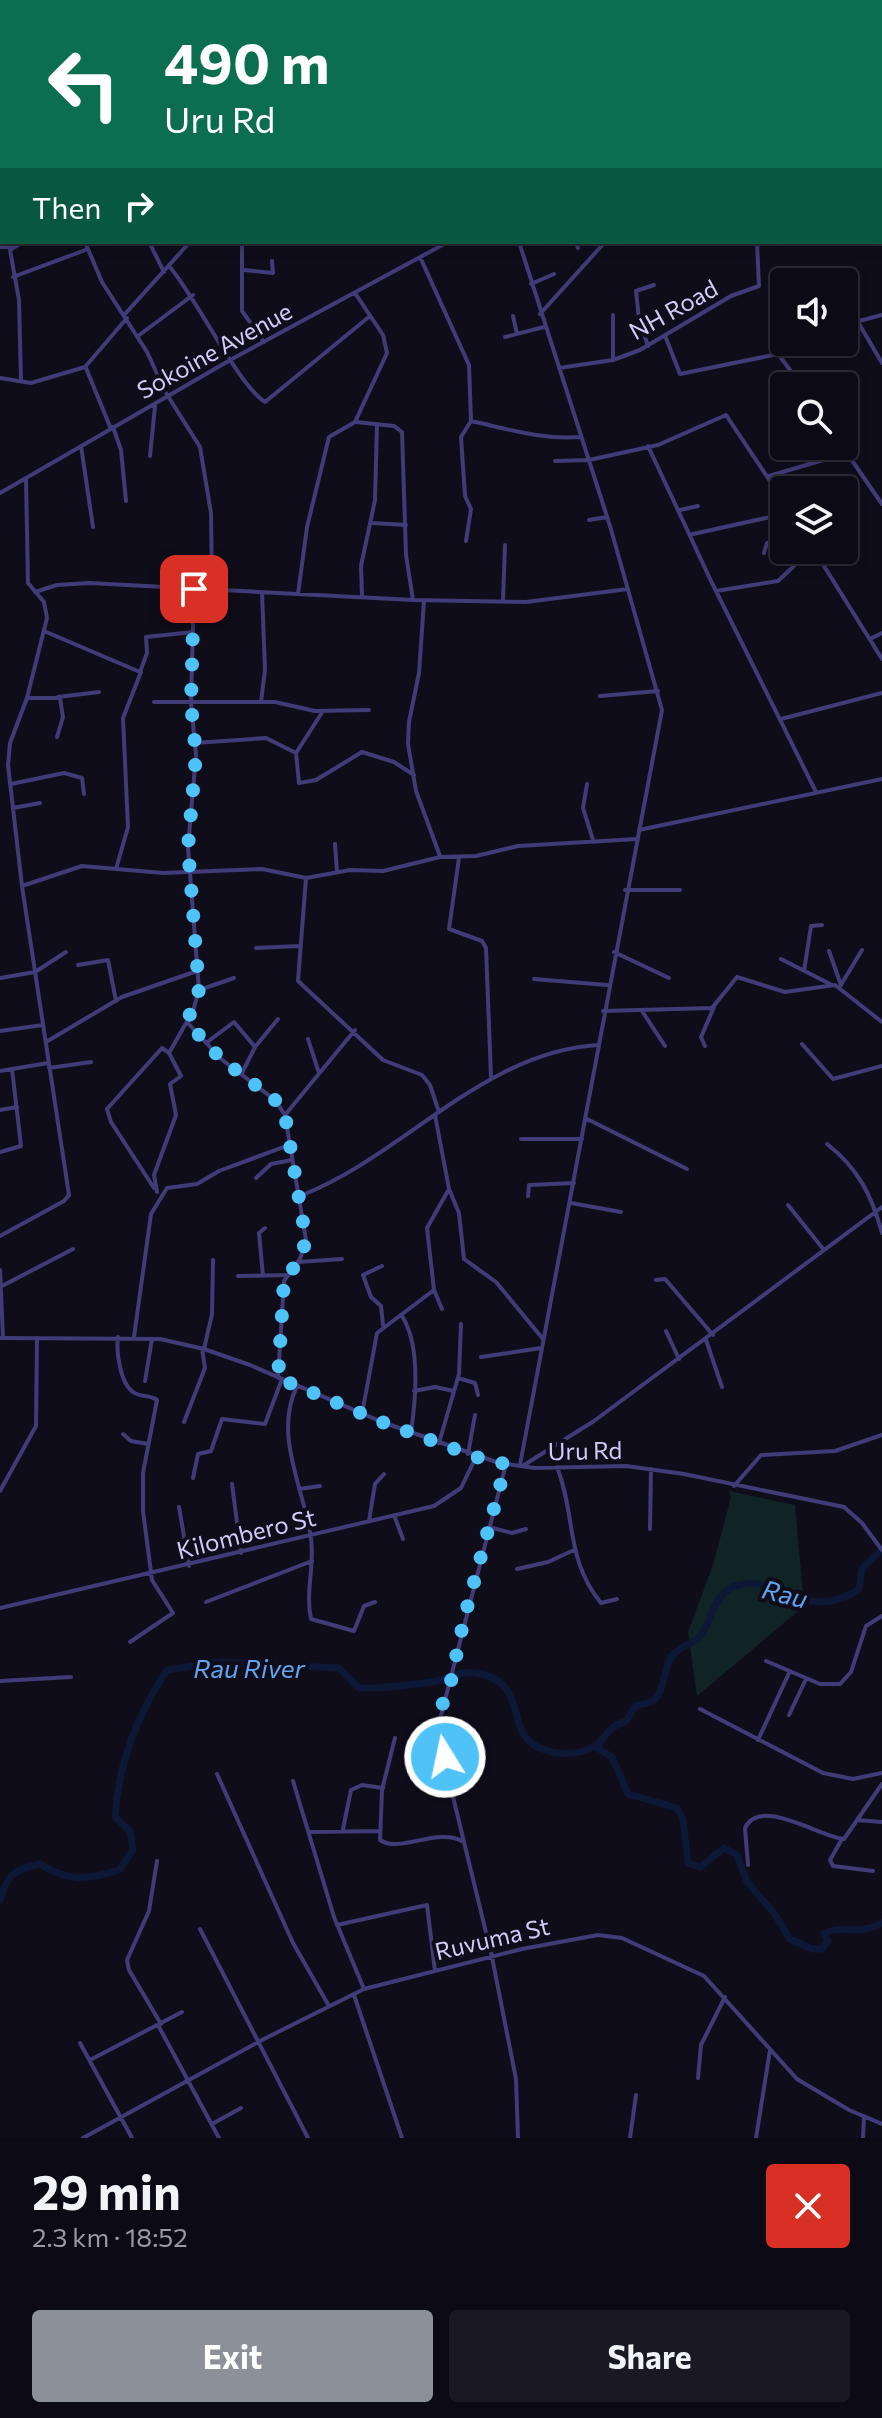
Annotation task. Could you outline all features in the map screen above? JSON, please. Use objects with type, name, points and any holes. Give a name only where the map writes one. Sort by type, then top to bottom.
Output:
[{"type":"street","points":[[0,247],[16,244]]},
{"type":"street","points":[[86,244],[102,282],[126,316],[169,397],[197,440],[211,513],[212,587]]},
{"type":"street","points":[[150,244],[164,272]]},
{"type":"street","points":[[0,378],[31,383],[85,367],[188,244]]},
{"type":"street","points":[[242,244],[242,311],[264,342]]},
{"type":"street","name":"Sokoine Avenue","points":[[0,493],[232,359],[440,244]]},
{"type":"street","points":[[520,244],[607,517],[662,710],[607,985],[571,1203],[541,1348],[522,1465]]},
{"type":"street","points":[[540,314],[603,244]]},
{"type":"street","name":"NH Road","points":[[559,368],[613,360],[648,346],[666,338],[731,296],[759,286],[757,244]]},
{"type":"street","points":[[10,247],[20,311],[21,381]]},
{"type":"street","points":[[13,277],[88,249]]},
{"type":"street","points":[[420,257],[469,365],[471,421],[461,437],[465,496],[471,509],[466,541]]},
{"type":"street","points":[[244,270],[273,273],[272,261]]},
{"type":"street","points":[[169,266],[193,295],[262,401],[267,402],[323,352],[370,316]]},
{"type":"street","points":[[531,284],[554,274]]},
{"type":"street","points":[[648,346],[639,319],[636,291],[654,285]]},
{"type":"street","points":[[298,594],[307,527],[329,437],[355,422],[387,353],[385,340],[355,293]]},
{"type":"street","points":[[138,336],[193,295]]},
{"type":"street","points":[[613,315],[613,360]]},
{"type":"street","points":[[882,315],[858,322],[882,363]]},
{"type":"street","points":[[513,316],[517,334]]},
{"type":"street","points":[[505,337],[544,327]]},
{"type":"street","points":[[666,338],[680,374],[778,354],[792,372]]},
{"type":"street","points":[[85,367],[121,450],[126,501]]},
{"type":"street","points":[[150,456],[155,406]]},
{"type":"street","points":[[555,461],[589,460],[669,442],[726,415],[770,479]]},
{"type":"street","points":[[471,421],[495,424],[538,438],[581,437]]},
{"type":"street","points":[[355,422],[397,427],[402,432],[406,555],[413,600]]},
{"type":"street","points":[[362,597],[361,566],[372,523],[377,424]]},
{"type":"street","points":[[81,446],[93,527]]},
{"type":"street","points":[[648,446],[816,792]]},
{"type":"street","points":[[768,476],[823,460]]},
{"type":"street","points":[[852,460],[882,504]]},
{"type":"street","points":[[0,1236],[68,1198],[10,785],[10,743],[27,698],[44,631],[46,607],[28,583],[26,479]]},
{"type":"street","points":[[680,510],[698,506]]},
{"type":"street","points":[[589,520],[607,517]]},
{"type":"street","points":[[692,535],[770,517]]},
{"type":"street","points":[[372,523],[406,525]]},
{"type":"street","points":[[764,553],[770,542]]},
{"type":"street","points":[[503,600],[505,545]]},
{"type":"street","points":[[716,591],[778,581],[797,564]]},
{"type":"street","points":[[824,564],[882,659]]},
{"type":"street","points":[[35,592],[64,584],[212,587],[424,601],[535,602],[628,589]]},
{"type":"street","points":[[169,1053],[187,1022],[199,990],[190,871],[195,743],[191,703],[194,589]]},
{"type":"street","points":[[261,702],[265,670],[262,592]]},
{"type":"street","points":[[424,601],[419,673],[409,722],[414,775],[440,857]]},
{"type":"street","points":[[44,631],[141,672]]},
{"type":"street","points":[[116,869],[128,827],[123,718],[147,653],[146,637],[193,632]]},
{"type":"street","points":[[870,639],[882,633]]},
{"type":"street","points":[[600,696],[658,691]]},
{"type":"street","points":[[27,698],[99,692]]},
{"type":"street","points":[[781,719],[882,693]]},
{"type":"street","points":[[57,737],[63,717],[58,697]]},
{"type":"street","points":[[154,702],[261,702],[323,711],[369,710]]},
{"type":"street","points":[[323,711],[296,753],[296,779],[302,785],[316,780],[361,752],[394,762],[414,775]]},
{"type":"street","points":[[195,743],[266,738],[296,753]]},
{"type":"street","points":[[10,785],[68,772],[82,778],[84,794]]},
{"type":"street","points":[[639,830],[882,779]]},
{"type":"street","points":[[587,784],[582,804],[593,841]]},
{"type":"street","points":[[13,808],[40,803]]},
{"type":"street","points":[[22,886],[76,867],[190,871],[262,869],[306,878],[337,872],[383,871],[440,857],[459,858],[518,846],[637,839]]},
{"type":"street","points":[[335,844],[337,872]]},
{"type":"street","points":[[459,858],[449,929],[482,941],[486,948],[491,1077]]},
{"type":"street","points":[[306,878],[298,981],[355,1030],[387,1064],[422,1075],[430,1085],[449,1189],[459,1213],[464,1259],[496,1282],[543,1339]]},
{"type":"street","points":[[625,890],[680,890]]},
{"type":"street","points":[[804,971],[811,926],[822,925]]},
{"type":"street","points":[[256,948],[299,946]]},
{"type":"street","points":[[705,1046],[701,1037],[714,1007],[737,977],[785,992],[838,986],[862,950]]},
{"type":"street","points":[[829,951],[838,986]]},
{"type":"street","points":[[0,978],[35,972],[66,952]]},
{"type":"street","points":[[614,952],[669,978]]},
{"type":"street","points":[[781,959],[838,986],[882,1022]]},
{"type":"street","points":[[78,965],[108,960],[116,1001]]},
{"type":"street","points":[[46,1042],[116,1001],[197,971]]},
{"type":"street","points":[[199,990],[234,978]]},
{"type":"street","points":[[534,979],[607,985]]},
{"type":"street","points":[[603,1011],[714,1007]]},
{"type":"street","points":[[642,1011],[665,1046]]},
{"type":"street","points":[[242,1073],[255,1047],[278,1019]]},
{"type":"street","points":[[187,1022],[206,1043],[275,1100],[285,1115],[306,1240],[298,1262],[283,1283],[280,1379],[265,1424],[222,1419],[211,1451],[198,1454],[193,1478]]},
{"type":"street","points":[[206,1043],[234,1022],[255,1047]]},
{"type":"street","points":[[0,1031],[43,1025]]},
{"type":"street","points":[[285,1115],[355,1030]]},
{"type":"street","points":[[308,1039],[319,1073]]},
{"type":"street","points":[[802,1044],[833,1079],[882,1066]]},
{"type":"street","points":[[300,1196],[341,1179],[491,1077],[551,1051],[598,1045]]},
{"type":"street","points":[[134,1337],[151,1214],[158,1195],[154,1175],[176,1115],[170,1084],[181,1076],[169,1053],[162,1048],[113,1099],[107,1112],[158,1195]]},
{"type":"street","points":[[0,1071],[91,1062]]},
{"type":"street","points":[[0,1152],[21,1146],[12,1069]]},
{"type":"street","points":[[0,1110],[17,1107]]},
{"type":"street","points":[[585,1118],[687,1169]]},
{"type":"street","points":[[521,1139],[582,1139]]},
{"type":"street","points":[[827,1144],[859,1176],[876,1211],[882,1233]]},
{"type":"street","points":[[158,1195],[167,1188],[197,1184],[219,1171],[290,1145]]},
{"type":"street","points":[[256,1178],[271,1164],[292,1160]]},
{"type":"street","points":[[528,1196],[529,1185],[574,1183]]},
{"type":"street","points":[[442,1309],[434,1290],[427,1228],[449,1189]]},
{"type":"street","points":[[571,1203],[621,1212]]},
{"type":"street","points":[[788,1205],[824,1250]]},
{"type":"street","points":[[522,1465],[594,1421],[882,1207]]},
{"type":"street","points":[[263,1276],[259,1232],[265,1228]]},
{"type":"street","points":[[2,1286],[73,1249]]},
{"type":"street","points":[[298,1262],[342,1259]]},
{"type":"street","points":[[184,1422],[205,1368],[203,1348],[212,1314],[213,1260]]},
{"type":"street","points":[[382,1266],[363,1275],[371,1297],[381,1306],[383,1325]]},
{"type":"street","points":[[0,1270],[2,1338]]},
{"type":"street","points":[[238,1276],[288,1275]]},
{"type":"street","points":[[656,1280],[668,1280],[713,1335]]},
{"type":"street","points":[[362,1414],[374,1340],[383,1325],[402,1316],[434,1290]]},
{"type":"street","points":[[402,1316],[411,1332],[414,1391],[411,1432]]},
{"type":"street","points":[[439,1444],[458,1378],[461,1324]]},
{"type":"street","points":[[666,1331],[679,1359]]},
{"type":"street","points":[[0,1491],[36,1426],[37,1337]]},
{"type":"street","points":[[118,1337],[116,1353],[129,1388],[136,1394],[157,1400],[148,1444],[143,1499],[152,1575],[173,1614],[130,1642]]},
{"type":"street","name":"Uru Rd","points":[[2,1338],[134,1337],[203,1348],[476,1457],[535,1468],[626,1466],[651,1469],[844,1507],[862,1523],[881,1549]]},
{"type":"street","points":[[145,1381],[152,1339]]},
{"type":"street","points":[[706,1340],[722,1387]]},
{"type":"street","points":[[481,1357],[541,1348]]},
{"type":"street","points":[[458,1378],[475,1383],[478,1395]]},
{"type":"street","points":[[297,1386],[288,1419],[299,1489],[311,1535],[309,1591],[312,1620],[354,1631],[364,1606],[375,1602]]},
{"type":"street","points":[[414,1391],[435,1387],[454,1391]]},
{"type":"street","points":[[468,1454],[475,1415]]},
{"type":"street","points":[[123,1434],[131,1441],[148,1444]]},
{"type":"street","points":[[734,1486],[761,1455],[835,1451],[882,1435]]},
{"type":"street","name":"Kilombero St","points":[[0,1608],[152,1575],[448,1500],[461,1488],[476,1457]]},
{"type":"street","points":[[506,1464],[456,1664],[437,1726],[492,1957],[516,2079],[520,2115],[518,2138]]},
{"type":"street","points":[[557,1467],[574,1550],[584,1577],[600,1602],[617,1599]]},
{"type":"street","points":[[650,1529],[651,1469]]},
{"type":"street","points":[[369,1521],[375,1484],[384,1474]]},
{"type":"street","points":[[232,1484],[241,1553]]},
{"type":"street","points":[[299,1489],[320,1486]]},
{"type":"street","points":[[179,1507],[189,1566]]},
{"type":"street","points":[[394,1515],[403,1539]]},
{"type":"street","points":[[489,1527],[512,1533],[526,1529]]},
{"type":"street","points":[[517,1569],[548,1562],[574,1550]]},
{"type":"street","points":[[206,1602],[312,1561]]},
{"type":"street","points":[[766,1661],[826,1685],[847,1680],[866,1626],[882,1616]]},
{"type":"street","points":[[758,1740],[790,1671]]},
{"type":"street","points":[[0,1681],[71,1677]]},
{"type":"street","points":[[789,1715],[806,1679]]},
{"type":"street","points":[[700,1709],[813,1769],[853,1779],[882,1773]]},
{"type":"street","points":[[395,1738],[383,1788],[380,1840],[390,1844],[447,1837],[464,1842]]},
{"type":"street","points":[[217,1774],[293,1943],[329,2006]]},
{"type":"street","points":[[418,1774],[450,1776]]},
{"type":"street","points":[[293,1781],[337,1925],[364,1989]]},
{"type":"street","points":[[873,1871],[833,1866],[830,1860],[882,1784]]},
{"type":"street","points":[[343,1829],[351,1790],[362,1785],[383,1788]]},
{"type":"street","points":[[748,1865],[745,1828],[749,1820],[759,1815],[791,1821],[842,1839]]},
{"type":"street","points":[[857,1820],[882,1822]]},
{"type":"street","points":[[309,1833],[343,1829],[379,1831]]},
{"type":"street","points":[[157,1861],[143,1931],[127,1960],[129,1970],[219,2138]]},
{"type":"street","points":[[337,1925],[428,1905],[435,1971]]},
{"type":"street","points":[[200,1929],[308,2138]]},
{"type":"street","name":"Ruvuma St","points":[[83,2138],[260,2041],[364,1989],[577,1937],[612,1936],[698,1972],[725,1997],[797,2079],[882,2124]]},
{"type":"street","points":[[354,1995],[402,2138]]},
{"type":"street","points":[[698,2078],[701,2045],[725,1997]]},
{"type":"street","points":[[90,2060],[182,2012]]},
{"type":"street","points":[[80,2043],[132,2138]]},
{"type":"street","points":[[756,2138],[770,2050]]},
{"type":"street","points":[[630,2138],[636,2095]]},
{"type":"street","points":[[212,2124],[241,2108]]},
{"type":"street","points":[[863,2138],[864,2117]]},
{"type":"green space","points":[[729,1491],[795,1505],[804,1606],[697,1696],[688,1632],[713,1565],[731,1497]]},
{"type":"waterway","name":"Rau River","points":[[0,1900],[13,1874],[31,1866],[40,1864],[60,1874],[78,1878],[119,1870],[133,1850],[130,1831],[115,1817],[120,1778],[131,1740],[167,1670],[220,1662],[339,1668],[359,1688],[431,1682],[477,1673],[496,1680],[507,1689],[527,1738],[539,1747],[559,1753],[577,1753],[597,1745],[612,1728],[626,1721],[636,1706],[657,1697],[671,1657],[700,1636],[726,1591],[748,1583],[806,1600],[822,1602],[840,1599],[859,1589],[862,1569],[882,1549]]},
{"type":"waterway","points":[[594,1746],[612,1757],[628,1794],[677,1808],[683,1819],[688,1863],[700,1867],[724,1848],[737,1855],[747,1882],[774,1913],[790,1939],[812,1949],[822,1949],[828,1941],[824,1934],[864,1929],[882,1923]]},
{"type":"route","points":[[194,589],[191,703],[196,755],[188,847],[199,990],[187,1022],[221,1059],[263,1089],[284,1111],[305,1219],[306,1240],[300,1259],[284,1281],[278,1378],[439,1444],[506,1464],[461,1630],[456,1664],[438,1717],[437,1731],[445,1757]]},
{"type":"water label","name":"Rau","points":[[785,1593]]}]
